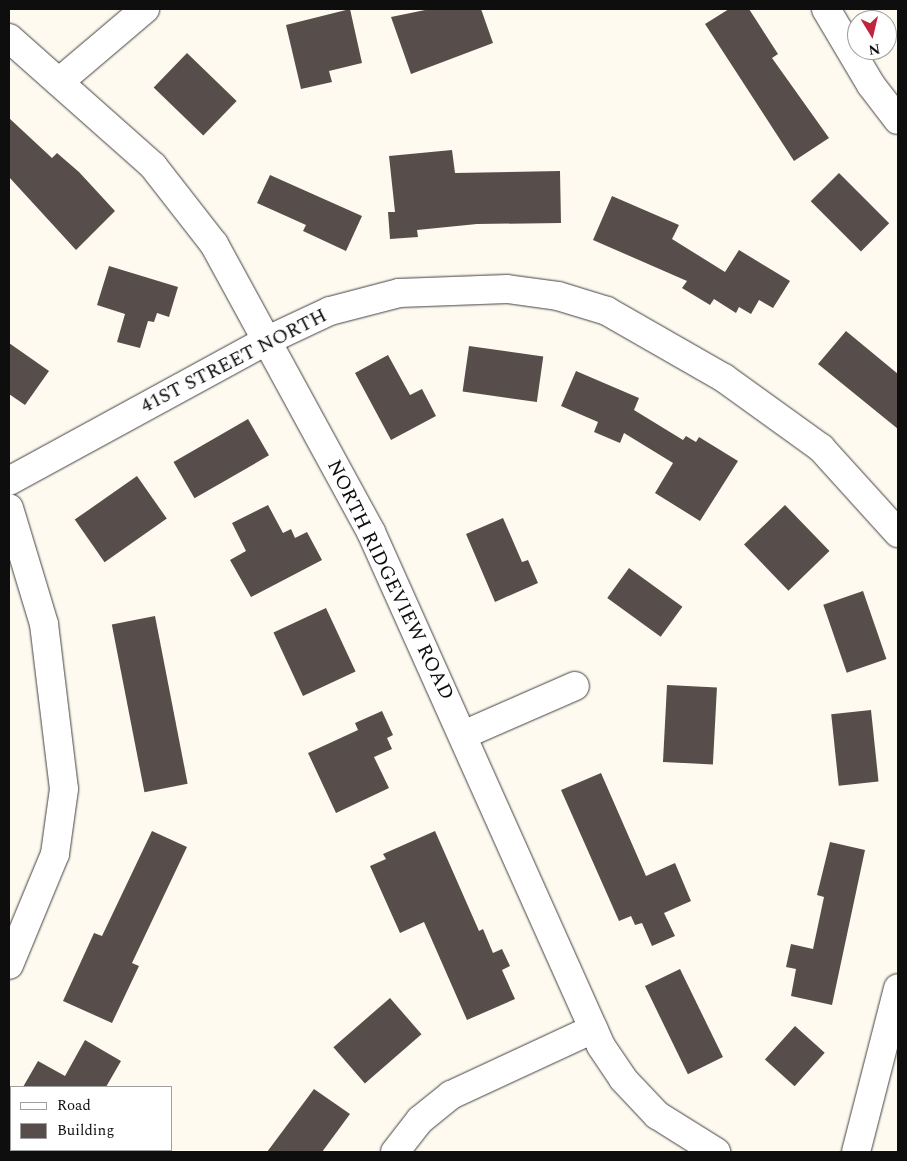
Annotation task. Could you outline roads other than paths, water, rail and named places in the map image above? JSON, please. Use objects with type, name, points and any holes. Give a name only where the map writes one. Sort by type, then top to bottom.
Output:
[{"type":"street","points":[[59,82],[145,9]]},
{"type":"street","points":[[826,9],[863,73],[898,120]]},
{"type":"street","name":"NORTH RIDGEVIEW ROAD","points":[[9,38],[59,82],[173,190],[234,275],[371,532],[593,1029],[610,1061],[639,1098],[672,1127],[716,1152]]},
{"type":"street","name":"41ST STREET NORTH","points":[[9,481],[268,340],[361,302],[456,288],[558,296],[607,311],[647,332],[759,400],[821,448],[849,474],[898,533]]},
{"type":"street","points":[[9,508],[44,624],[64,789],[55,854],[9,965]]},
{"type":"street","points":[[463,735],[575,686]]},
{"type":"street","points":[[856,1152],[898,988]]},
{"type":"street","points":[[395,1152],[420,1120],[451,1095],[593,1029]]}]
